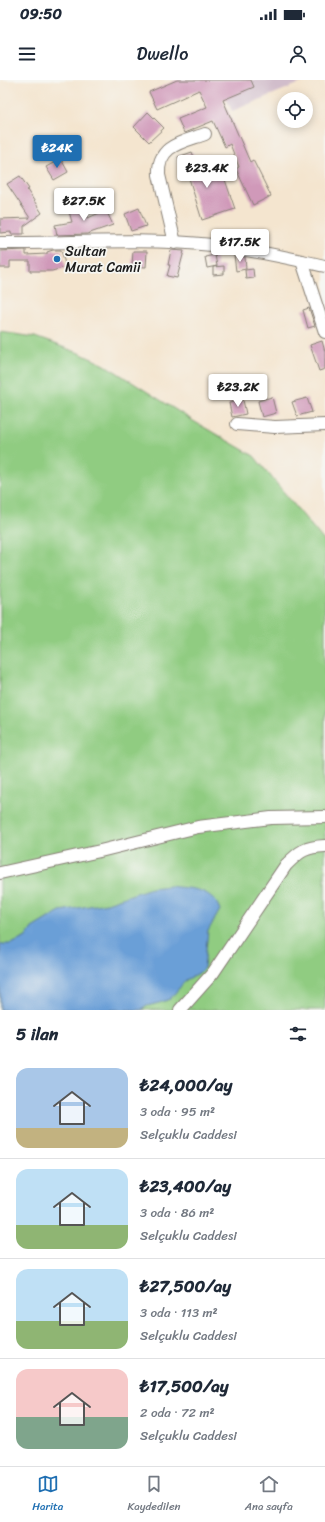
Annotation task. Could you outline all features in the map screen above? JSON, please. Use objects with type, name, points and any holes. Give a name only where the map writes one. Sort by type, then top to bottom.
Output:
[{"type":"street","points":[[176,243],[159,175],[161,159],[171,147],[205,134]]},
{"type":"street","points":[[0,243],[142,242],[212,245],[242,249],[325,266]]},
{"type":"street","points":[[302,261],[325,332]]},
{"type":"street","points":[[237,424],[275,427],[325,425]]},
{"type":"street","points":[[0,873],[100,851],[198,827],[271,818],[325,817]]},
{"type":"street","points":[[180,1010],[213,973],[286,865],[299,852],[308,848],[325,846]]},
{"type":"shaded area","points":[[217,80],[308,80],[277,92],[232,111]]},
{"type":"green space","points":[[0,332],[35,337],[79,353],[105,365],[195,422],[254,456],[325,542],[325,1010],[0,1010]]},
{"type":"water","points":[[169,886],[199,890],[206,893],[212,897],[220,910],[208,931],[204,968],[199,973],[186,980],[170,999],[147,1006],[141,1010],[0,1010],[0,944],[11,944],[26,937],[32,928],[60,911],[107,903],[151,888]]},
{"type":"building","points":[[177,80],[251,80],[254,87],[223,100],[250,162],[253,160],[271,196],[253,205],[236,169],[239,167],[230,144],[225,147],[213,121],[184,133],[178,119],[207,107],[199,90],[157,109],[149,92]]},
{"type":"building","points":[[148,112],[164,128],[149,142],[134,127]]},
{"type":"building","points":[[192,152],[202,177],[222,171],[235,209],[202,220],[188,175],[186,176],[178,157]]},
{"type":"building","points":[[61,159],[68,172],[54,180],[46,167]]},
{"type":"building","points":[[20,176],[42,213],[24,226],[24,234],[11,234],[11,232],[0,233],[0,219],[30,218],[7,184]]},
{"type":"building","points":[[83,204],[88,218],[106,210],[113,225],[87,234],[57,235],[55,225],[72,222],[68,208]]},
{"type":"building","points":[[139,208],[146,226],[131,231],[125,214]]},
{"type":"building","points":[[26,250],[26,255],[47,254],[47,252],[53,250],[61,250],[66,267],[52,271],[30,271],[30,261],[10,261],[10,268],[0,268],[0,251]]},
{"type":"building","points":[[171,250],[184,251],[177,278],[167,276],[170,265],[168,265]]},
{"type":"building","points":[[133,251],[147,251],[146,267],[132,266]]},
{"type":"building","points":[[215,255],[217,266],[207,268],[205,257]]},
{"type":"building","points":[[234,255],[245,257],[246,269],[236,271]]},
{"type":"building","points":[[224,266],[224,274],[213,275],[213,267]]},
{"type":"building","points":[[253,269],[254,278],[246,279],[245,270]]},
{"type":"building","points":[[309,308],[315,326],[308,328],[303,310]]},
{"type":"building","points":[[322,341],[325,352],[325,369],[319,371],[310,345]]},
{"type":"building","points":[[272,397],[276,413],[262,417],[258,401]]},
{"type":"building","points":[[307,398],[312,412],[297,416],[292,402]]},
{"type":"building","points":[[243,400],[246,414],[232,417],[229,403]]},
{"type":"place","name":"Sultan Murat Camii","points":[[57,259]]}]
